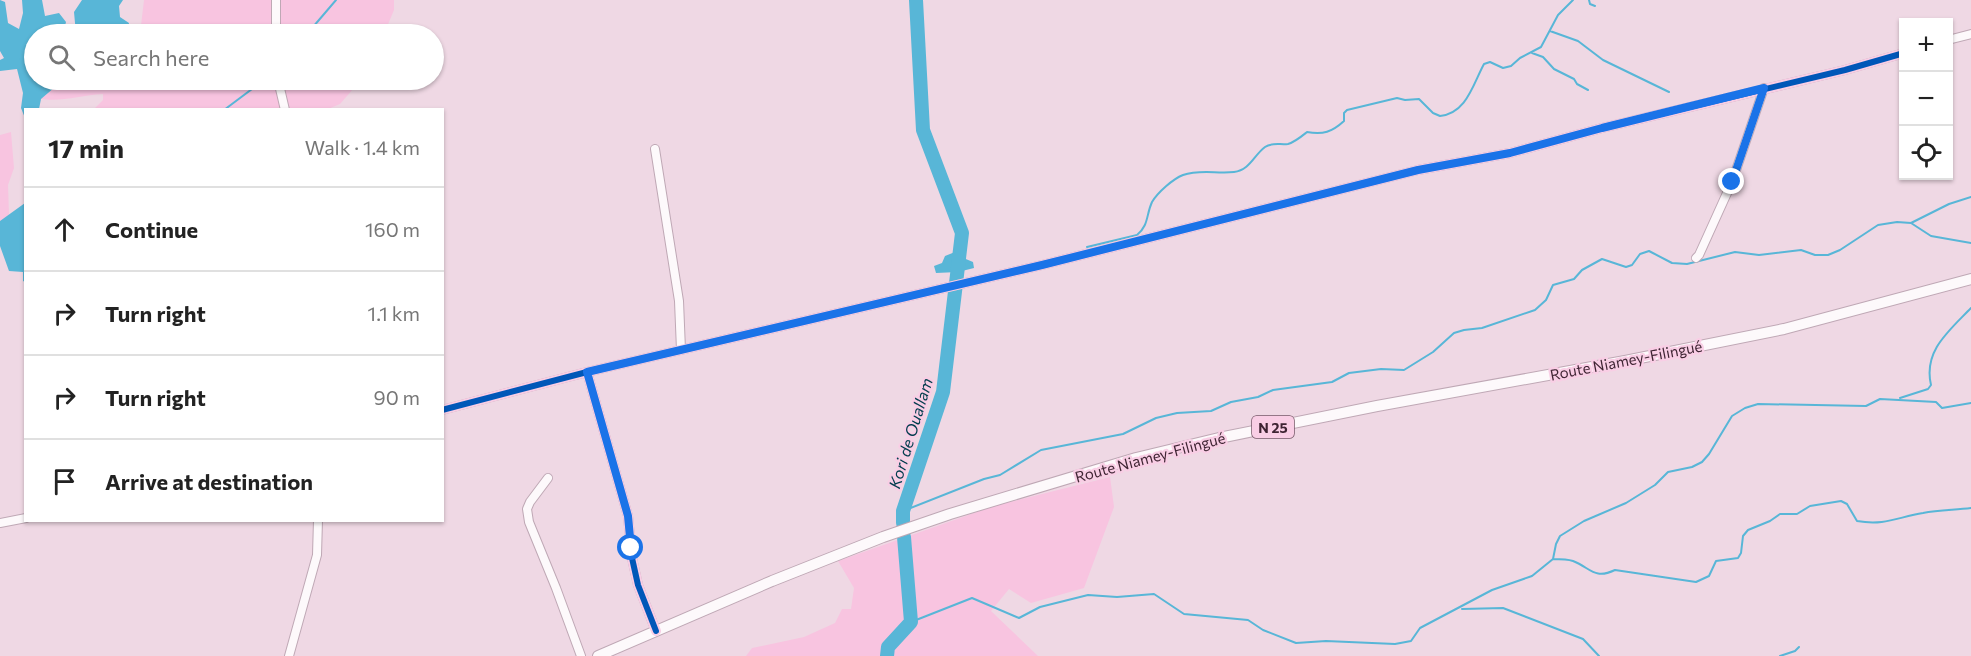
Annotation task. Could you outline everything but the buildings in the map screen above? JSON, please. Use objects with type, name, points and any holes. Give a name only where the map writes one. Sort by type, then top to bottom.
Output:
[{"type":"main road","name":"Route Niamey-Filingué","points":[[598,656],[772,581],[894,533],[1136,458],[1219,438],[1366,408],[1625,361],[1784,329],[1971,279]]},
{"type":"street","points":[[276,0],[276,24]]},
{"type":"street","points":[[1953,39],[1971,34]]},
{"type":"street","points":[[444,409],[587,372],[1042,265],[1418,170],[1510,153],[1602,128],[1845,70],[1899,54]]},
{"type":"street","points":[[1696,258],[1732,182],[1764,88]]},
{"type":"street","points":[[280,90],[285,108]]},
{"type":"street","points":[[655,149],[678,301],[681,350]]},
{"type":"street","points":[[587,372],[628,516],[632,558],[638,585],[656,631]]},
{"type":"street","points":[[548,478],[527,508],[529,522],[581,656]]},
{"type":"street","points":[[0,523],[24,518]]},
{"type":"street","points":[[289,656],[317,555],[318,522]]},
{"type":"shaded area","points":[[144,0],[394,0],[394,10],[388,24],[141,24]]},
{"type":"shaded area","points":[[52,90],[352,90],[340,104],[330,108],[95,108],[103,100],[103,94],[57,100],[41,99]]},
{"type":"shaded area","points":[[11,132],[14,168],[8,185],[9,215],[0,221],[0,135]]},
{"type":"shaded area","points":[[1110,477],[1114,507],[1084,588],[1031,603],[1009,589],[991,611],[1038,656],[746,656],[752,648],[804,637],[835,623],[842,609],[851,609],[854,588],[838,561],[994,506]]},
{"type":"water","points":[[0,0],[5,2],[8,23],[19,29],[23,13],[22,0],[42,0],[45,16],[59,13],[66,22],[66,24],[24,24],[24,90],[52,90],[41,99],[39,108],[24,108],[24,116],[21,108],[23,93],[17,69],[0,71],[0,60],[4,58],[0,51]]},
{"type":"water","points":[[82,0],[123,0],[119,6],[120,17],[129,24],[75,24],[74,12]]},
{"type":"water","points":[[24,204],[24,282],[23,272],[9,271],[0,246],[0,221]]},
{"type":"water","points":[[955,252],[973,262],[974,268],[958,272],[936,273],[934,266],[942,263],[945,256]]},
{"type":"waterway","points":[[316,24],[336,0]]},
{"type":"waterway","name":"Kori de Ouallam","points":[[903,523],[903,511],[943,392],[962,233],[923,130],[916,0]]},
{"type":"waterway","points":[[1087,247],[1137,235],[1145,224],[1152,202],[1166,186],[1179,177],[1196,172],[1239,171],[1268,145],[1288,144],[1307,132],[1323,133],[1335,128],[1344,121],[1344,113],[1347,110],[1397,98],[1419,99],[1433,113],[1440,116],[1449,114],[1463,104],[1484,64],[1490,62],[1503,68],[1511,66],[1520,58],[1541,47],[1558,15],[1573,0]]},
{"type":"waterway","points":[[1589,0],[1590,4],[1595,6]]},
{"type":"waterway","points":[[1550,31],[1578,41],[1603,60],[1669,92]]},
{"type":"waterway","points":[[1532,53],[1543,57],[1554,69],[1574,79],[1577,84],[1588,90]]},
{"type":"waterway","points":[[227,108],[251,90]]},
{"type":"waterway","points":[[1911,223],[1949,204],[1971,197]]},
{"type":"waterway","points":[[903,511],[984,479],[1000,475],[1041,450],[1123,434],[1156,418],[1177,413],[1211,411],[1231,402],[1258,397],[1273,390],[1332,382],[1349,373],[1381,369],[1404,370],[1433,352],[1454,333],[1482,328],[1535,310],[1546,300],[1553,285],[1574,279],[1582,270],[1602,259],[1626,267],[1632,265],[1640,254],[1649,251],[1672,263],[1687,264],[1735,252],[1759,255],[1801,250],[1815,255],[1828,255],[1840,250],[1878,225],[1897,222],[1911,223],[1931,236],[1971,243]]},
{"type":"waterway","points":[[1900,398],[1928,389],[1931,385],[1930,373],[1934,352],[1940,342],[1971,308]]},
{"type":"waterway","points":[[911,622],[972,598],[1019,618],[1040,607],[1088,595],[1117,597],[1154,594],[1184,614],[1248,620],[1263,630],[1296,643],[1326,641],[1395,644],[1411,641],[1420,628],[1492,590],[1532,576],[1553,559],[1560,536],[1584,521],[1626,503],[1655,485],[1668,472],[1692,467],[1702,462],[1732,416],[1745,408],[1758,404],[1866,406],[1880,399],[1936,402],[1942,408],[1971,403]]},
{"type":"waterway","points":[[1553,559],[1573,561],[1593,572],[1602,574],[1615,570],[1696,582],[1709,576],[1716,561],[1738,558],[1741,553],[1743,536],[1748,530],[1780,514],[1797,514],[1810,506],[1841,501],[1847,504],[1857,521],[1867,522],[1971,508]]},
{"type":"waterway","name":"Kori de Ouallam","points":[[887,656],[888,647],[911,622],[904,537]]},
{"type":"waterway","points":[[1462,609],[1503,608],[1583,639],[1599,656]]},
{"type":"waterway","points":[[1780,656],[1795,651],[1799,647]]},
{"type":"cycle path","points":[[444,409],[587,372],[1042,265],[1418,170],[1510,153],[1602,128],[1845,70],[1899,54]]},
{"type":"cycle path","points":[[587,372],[628,516],[632,558],[638,585],[656,631]]},
{"type":"route","points":[[631,548],[628,516],[587,372],[1042,265],[1418,170],[1510,153],[1678,108],[1764,88],[1732,182]]}]
